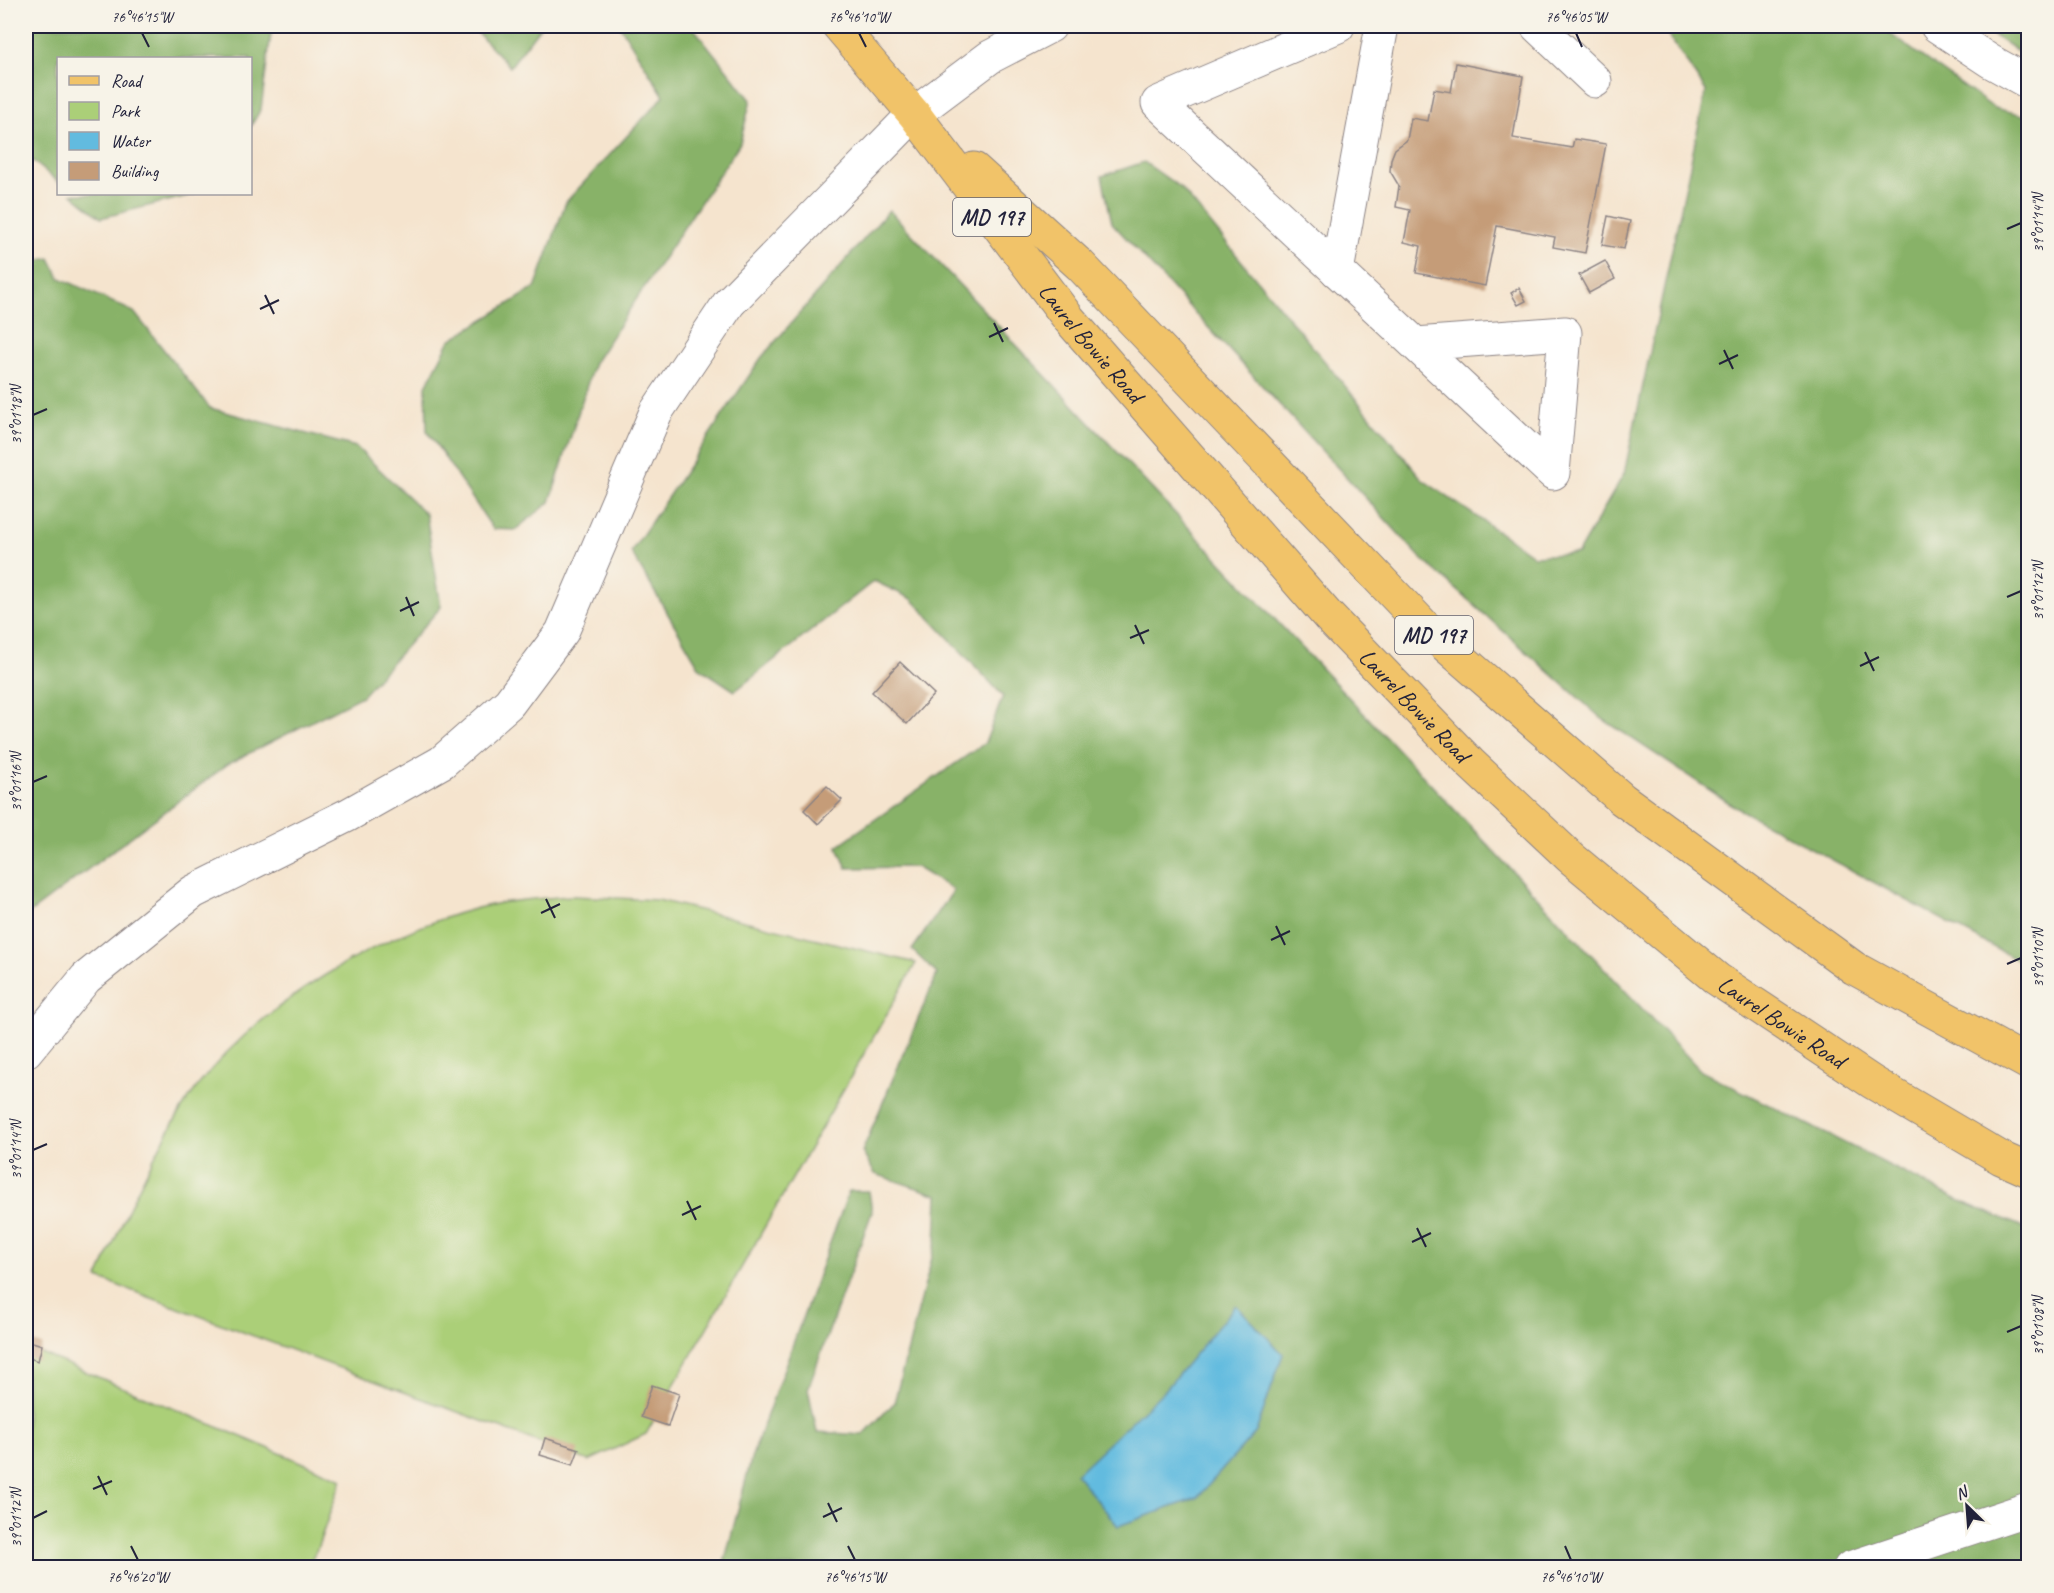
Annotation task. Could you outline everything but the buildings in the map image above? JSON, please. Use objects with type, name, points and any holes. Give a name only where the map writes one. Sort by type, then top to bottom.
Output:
[{"type":"main road","name":"Laurel Bowie Road","points":[[839,26],[914,114],[1069,319],[1328,616],[1470,763],[1570,857],[1717,979],[1872,1082],[2001,1158],[2028,1170]]},
{"type":"main road","name":"Laurel Bowie Road","points":[[914,114],[1080,265],[1428,630],[1622,799],[1854,968],[2028,1063]]},
{"type":"street","points":[[26,1052],[86,978],[194,892],[348,815],[442,762],[509,703],[562,632],[656,412],[729,303],[914,114],[990,57],[1050,26]]},
{"type":"street","points":[[1338,26],[1158,103],[1554,473],[1565,333],[1416,344]]},
{"type":"street","points":[[1337,271],[1382,26]]},
{"type":"street","points":[[1537,26],[1595,81]]},
{"type":"street","points":[[1937,26],[1990,61],[2028,82]]},
{"type":"street","points":[[1850,1568],[2028,1509]]},
{"type":"green space","points":[[26,26],[272,26],[261,109],[252,124],[252,57],[57,57],[57,181],[26,158]]},
{"type":"green space","points":[[471,26],[541,26],[510,67]]},
{"type":"green space","points":[[620,26],[692,26],[751,100],[740,143],[594,363],[550,502],[515,530],[493,529],[427,431],[426,386],[450,340],[535,288],[566,202],[664,96]]},
{"type":"green space","points":[[1662,26],[1879,26],[1994,108],[2028,116],[2028,966],[1737,808],[1601,718],[1420,557],[1112,223],[1102,176],[1144,162],[1181,188],[1423,480],[1534,556],[1578,553],[1624,474],[1706,91]]},
{"type":"green space","points":[[1979,26],[2028,26],[2028,58]]},
{"type":"green space","points":[[73,195],[191,195],[101,218]]},
{"type":"green space","points":[[889,210],[1701,1071],[1958,1200],[2028,1229],[2028,1562],[2020,1568],[723,1567],[752,1456],[849,1191],[869,1191],[872,1212],[808,1389],[817,1432],[863,1435],[894,1403],[936,1242],[938,1195],[875,1174],[862,1152],[937,974],[912,950],[954,890],[916,867],[847,868],[837,846],[985,743],[1003,696],[912,599],[874,581],[735,691],[700,668],[631,552],[761,358]]},
{"type":"green space","points":[[50,258],[60,278],[134,312],[210,408],[356,447],[426,514],[441,607],[362,696],[228,764],[26,916],[26,263]]},
{"type":"green space","points":[[572,896],[658,900],[916,963],[646,1434],[589,1461],[98,1278],[149,1167],[185,1104],[212,1069],[244,1035],[282,1004],[324,976],[368,951],[413,930],[457,914],[500,903]]},
{"type":"green space","points":[[26,1347],[342,1479],[317,1549],[307,1567],[26,1567]]},
{"type":"water","points":[[1236,1305],[1283,1354],[1256,1432],[1197,1498],[1118,1526],[1076,1474],[1167,1388]]}]
